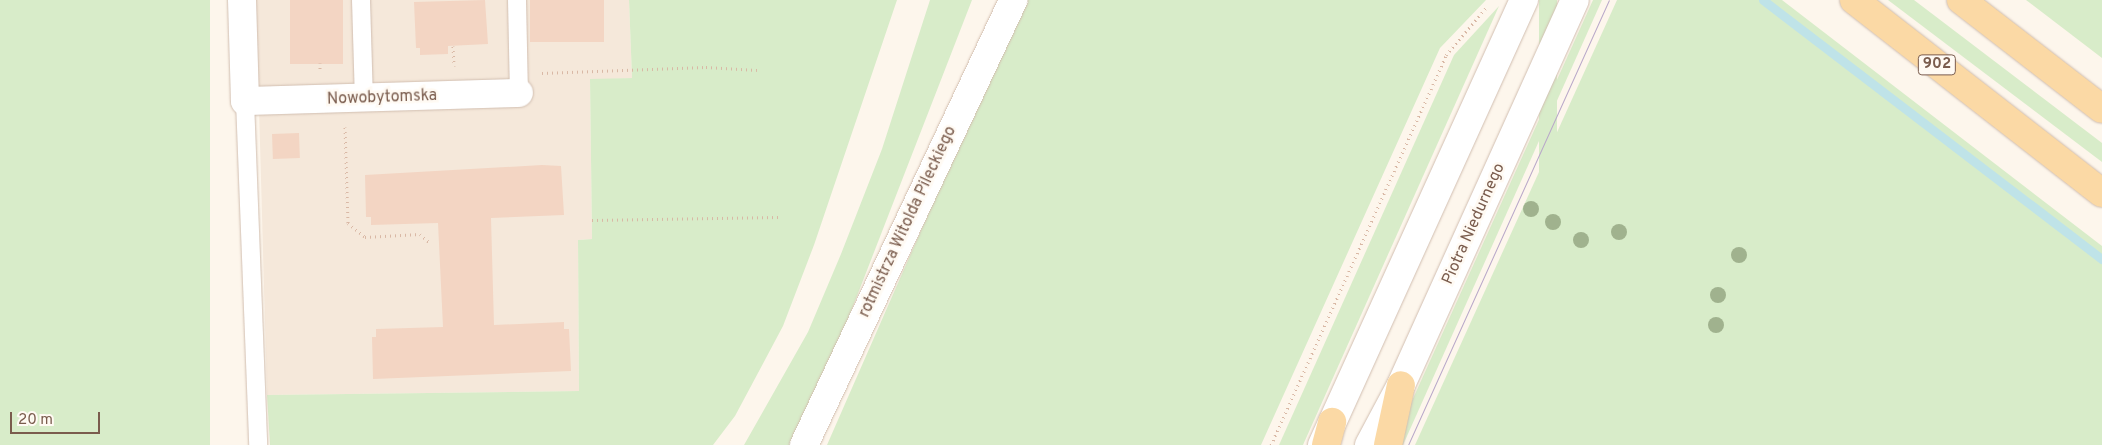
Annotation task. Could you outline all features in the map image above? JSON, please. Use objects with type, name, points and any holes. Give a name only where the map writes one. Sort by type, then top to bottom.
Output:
[{"type":"main road","name":"902","points":[[1854,0],[2102,194]]},
{"type":"main road","points":[[1961,0],[2102,109]]},
{"type":"main road","points":[[1388,445],[1401,385]]},
{"type":"street","points":[[242,0],[245,101]]},
{"type":"street","name":"rotmistrza Witolda Pileckiego","points":[[804,445],[1013,0]]},
{"type":"street","points":[[1327,437],[1524,0]]},
{"type":"street","name":"Piotra Niedurnego","points":[[1369,445],[1401,385],[1575,0]]},
{"type":"street","name":"Nowobytomska","points":[[245,101],[354,99],[519,84]]},
{"type":"lane","points":[[354,99],[361,0]]},
{"type":"lane","points":[[516,0],[519,84]]},
{"type":"lane","points":[[245,101],[258,445]]},
{"type":"path","points":[[1271,445],[1446,55],[1493,1]]},
{"type":"path","points":[[519,84],[706,67],[757,70]]},
{"type":"path","points":[[354,99],[348,224],[365,237],[420,234],[430,243]]},
{"type":"path","points":[[592,220],[781,216]]},
{"type":"shaded area","points":[[256,0],[629,0],[632,78],[590,80],[592,239],[578,240],[579,391],[267,395]]},
{"type":"green space","points":[[0,0],[210,0],[210,445],[0,445]]},
{"type":"green space","points":[[629,0],[897,0],[814,245],[783,326],[735,416],[713,445],[270,445],[267,395],[579,391],[578,240],[592,239],[590,79],[632,78]]},
{"type":"green space","points":[[930,0],[972,0],[843,332],[794,445],[744,445],[808,332],[841,254],[882,149]]},
{"type":"green space","points":[[1022,0],[1486,0],[1440,48],[1261,445],[827,445]]},
{"type":"green space","points":[[1539,0],[1557,0],[1557,445],[1539,445]]},
{"type":"green space","points":[[1593,0],[1602,0],[1403,445],[1398,445],[1406,414]]},
{"type":"green space","points":[[1617,0],[1782,0],[2102,246],[2102,445],[1415,445]]},
{"type":"green space","points":[[1888,0],[1914,0],[2102,143],[2102,162]]},
{"type":"green space","points":[[2026,0],[2102,0],[2102,58]]},
{"type":"green space","points":[[1499,6],[1303,445],[1279,445],[1454,55]]},
{"type":"building","points":[[290,0],[343,0],[343,64],[290,64]]},
{"type":"building","points":[[485,0],[488,44],[448,46],[448,54],[420,55],[420,48],[416,48],[414,2]]},
{"type":"building","points":[[530,0],[604,0],[604,42],[530,42]]},
{"type":"building","points":[[299,133],[300,158],[273,159],[272,134]]},
{"type":"building","points":[[542,165],[561,166],[564,215],[491,218],[494,325],[564,322],[564,329],[569,329],[571,371],[373,379],[372,337],[376,337],[376,329],[443,327],[438,223],[371,225],[371,217],[366,217],[365,175]]},
{"type":"waterway","points":[[1763,0],[2102,259]]},
{"type":"tram line","points":[[1408,445],[1609,0]]}]
